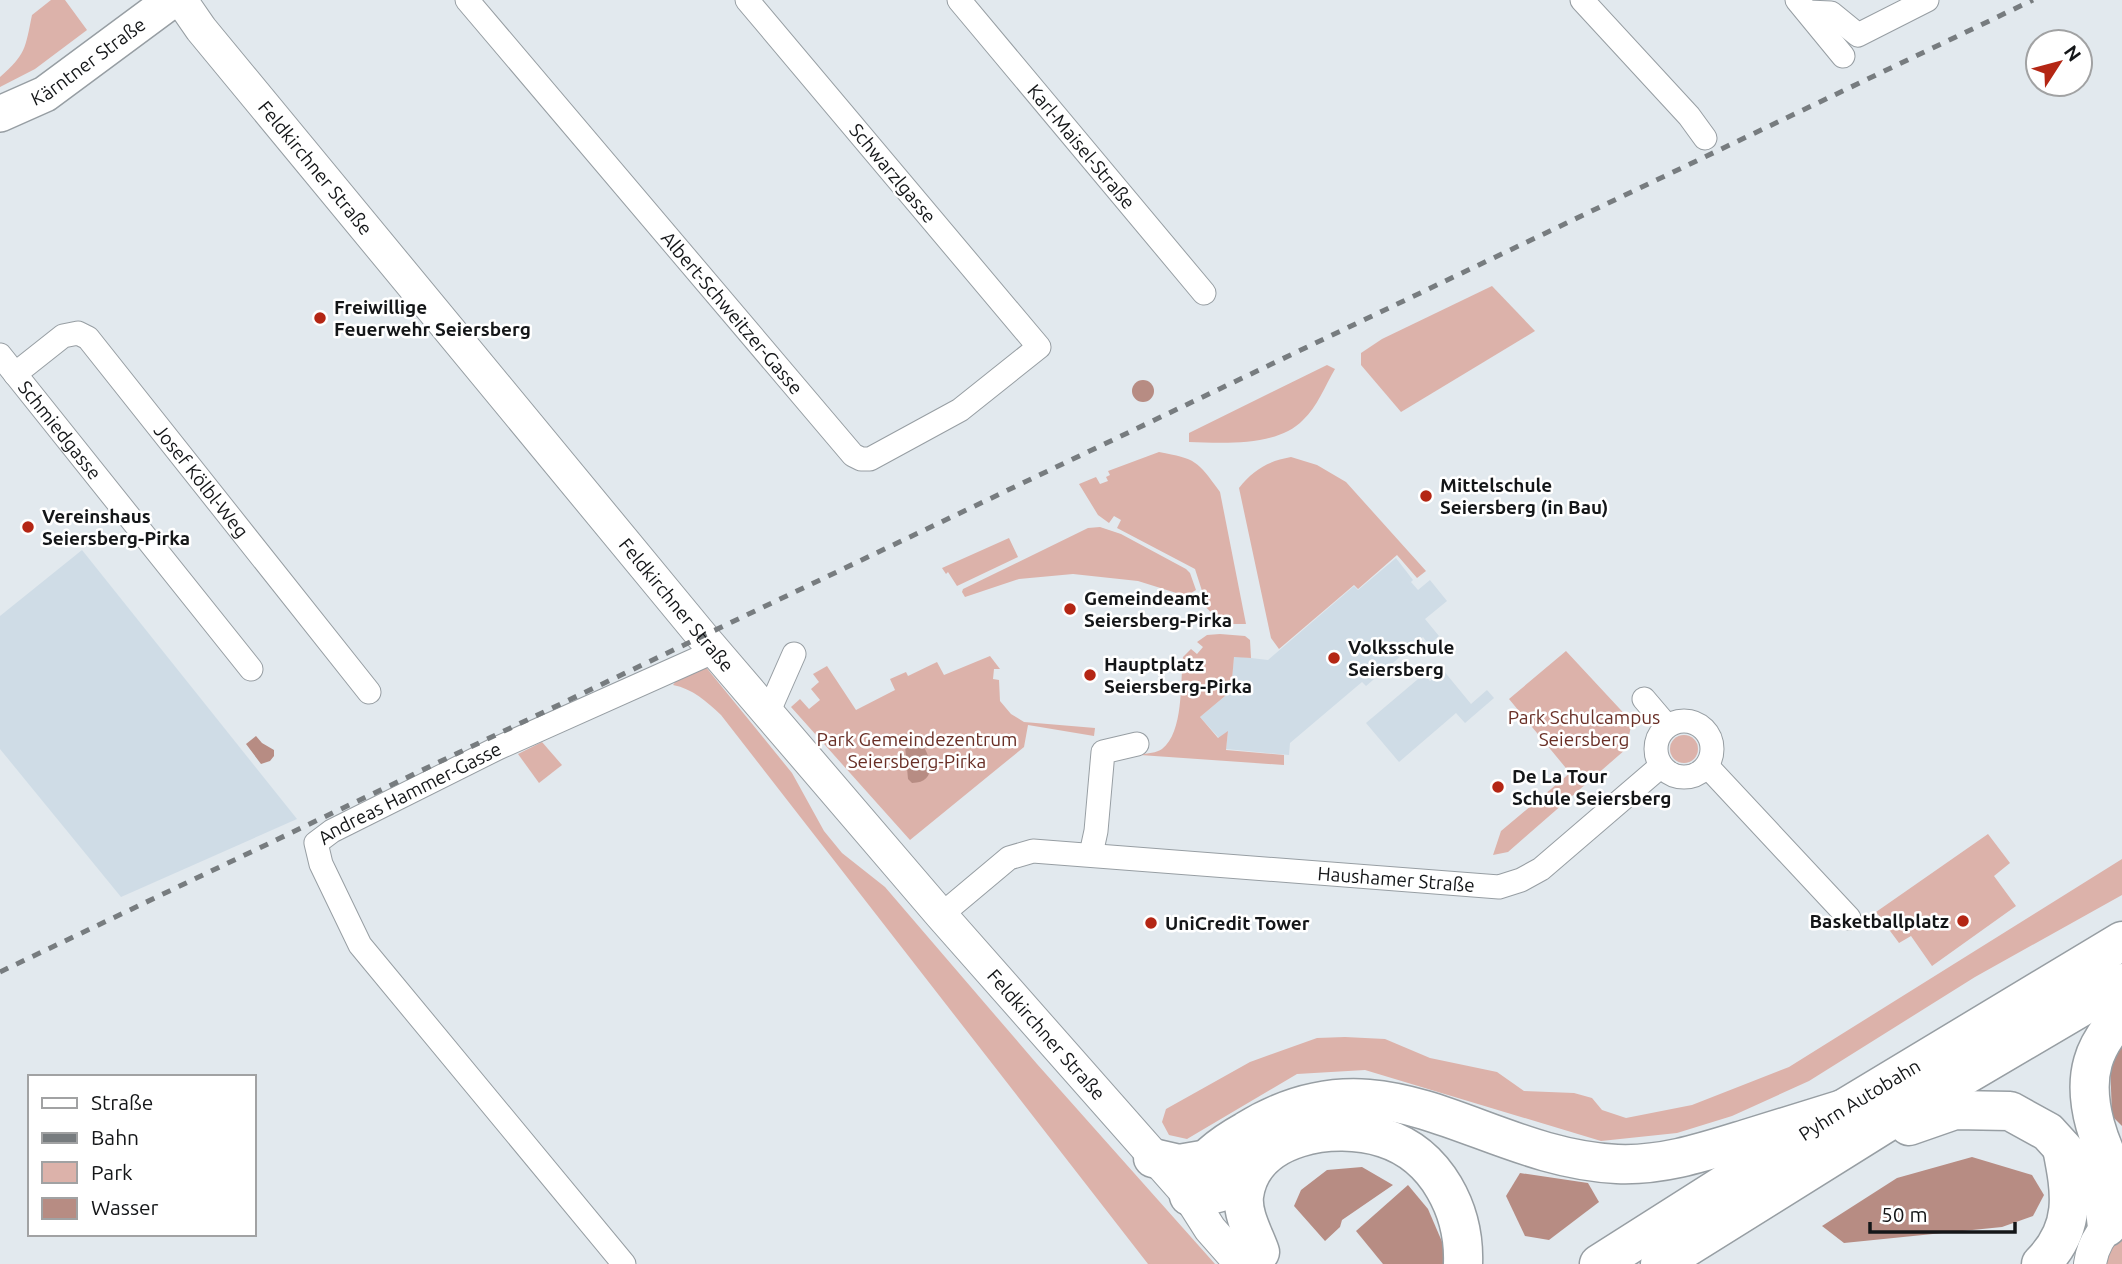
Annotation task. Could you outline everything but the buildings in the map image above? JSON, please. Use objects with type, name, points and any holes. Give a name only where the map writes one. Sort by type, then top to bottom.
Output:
[{"type":"highway","name":"Pyhrn Autobahn","points":[[1600,1264],[1843,1109],[2122,941]]},
{"type":"highway","name":"Pyhrn Autobahn","points":[[1660,1264],[1841,1151],[2122,983]]},
{"type":"highway","points":[[2122,1015],[2103,1039],[2093,1062],[2091,1100],[2109,1138],[2113,1170],[2122,1182]]},
{"type":"highway","points":[[1463,1264],[1463,1233],[1443,1184],[1425,1163],[1401,1146],[1383,1138],[1336,1131],[1317,1133],[1276,1147],[1237,1183],[1218,1195],[1189,1196],[1193,1177],[1208,1159],[1239,1135],[1285,1109],[1315,1100],[1340,1097],[1376,1098],[1413,1105],[1564,1158],[1618,1164],[1667,1161],[1843,1109]]},
{"type":"highway","points":[[1841,1151],[1955,1110],[2010,1111],[2048,1132],[2078,1165],[2114,1222]]},
{"type":"highway","points":[[2041,1264],[2060,1237],[2070,1213],[2070,1186],[2062,1148]]},
{"type":"highway","points":[[1153,1158],[1179,1164],[1208,1159]]},
{"type":"highway","points":[[1255,1166],[1244,1197],[1258,1260]]},
{"type":"main road","name":"Kärntner Straße","points":[[0,114],[45,94],[172,0]]},
{"type":"main road","name":"Feldkirchner Straße","points":[[181,0],[201,29],[715,651],[941,915],[1189,1196],[1210,1230],[1258,1260]]},
{"type":"main road","points":[[2090,1264],[2096,1242],[2114,1222]]},
{"type":"street","name":"Albert-Schweitzer-Gasse","points":[[467,0],[853,455],[870,459],[950,415],[1039,347]]},
{"type":"street","name":"Schwarzlgasse","points":[[747,0],[1039,347]]},
{"type":"street","name":"Karl-Maisel-Straße","points":[[959,0],[1204,293]]},
{"type":"street","points":[[1581,0],[1689,116],[1705,138]]},
{"type":"street","points":[[1802,6],[1831,13],[1858,35],[1927,0]]},
{"type":"street","points":[[1802,6],[1843,56]]},
{"type":"street","name":"Josef Kölbl-Weg","points":[[15,373],[64,336],[78,333],[88,338],[369,692]]},
{"type":"street","name":"Schmiedgasse","points":[[0,355],[251,669]]},
{"type":"street","name":"Andreas Hammer-Gasse","points":[[624,1264],[360,945],[321,864],[316,843],[332,831],[498,748],[715,651]]},
{"type":"street","points":[[768,713],[794,654]]},
{"type":"street","points":[[1644,699],[1667,726]]},
{"type":"street","points":[[1683,721],[1700,726],[1706,732],[1712,749],[1707,766],[1701,772],[1684,778],[1675,777],[1661,766],[1657,758],[1656,741],[1667,726],[1683,721]]},
{"type":"street","points":[[1091,854],[1096,831],[1103,752],[1137,744]]},
{"type":"street","name":"Haushamer Straße","points":[[941,915],[1009,858],[1033,851],[1499,887],[1521,880],[1541,869],[1661,766]]},
{"type":"street","points":[[1707,766],[1849,918]]},
{"type":"shaded area","points":[[82,550],[297,819],[121,897],[0,749],[0,616]]},
{"type":"shaded area","name":"Volksschule Seiersberg","points":[[1396,558],[1418,590],[1430,580],[1447,601],[1425,619],[1439,636],[1429,645],[1423,637],[1366,686],[1362,682],[1290,743],[1289,755],[1226,749],[1228,732],[1219,738],[1200,717],[1231,691],[1234,656],[1268,660],[1354,586],[1358,590]]},
{"type":"shaded area","name":"Volksschule Seiersberg","points":[[1443,670],[1471,704],[1487,690],[1494,698],[1465,723],[1456,713],[1399,762],[1366,723],[1424,674],[1430,681]]},
{"type":"green space","points":[[51,0],[65,0],[87,30],[35,69],[0,87],[0,77],[23,50],[32,15]]},
{"type":"green space","points":[[1492,286],[1535,331],[1401,412],[1361,365],[1361,353],[1382,339]]},
{"type":"green space","points":[[1327,365],[1335,369],[1308,415],[1292,429],[1249,442],[1189,442],[1189,433]]},
{"type":"green space","points":[[1159,452],[1195,463],[1220,492],[1246,624],[1222,624],[1202,603],[1203,594],[1195,569],[1117,528],[1121,520],[1114,516],[1109,523],[1098,515],[1079,484],[1096,477],[1100,484],[1108,481],[1108,471]]},
{"type":"green space","points":[[1291,457],[1317,465],[1346,482],[1426,571],[1417,578],[1397,555],[1358,589],[1354,585],[1279,649],[1271,638],[1239,488],[1262,467]]},
{"type":"green space","points":[[1100,527],[1121,534],[1186,569],[1196,590],[1186,596],[1138,581],[1073,574],[1019,579],[965,597],[962,592],[963,589],[1088,528]]},
{"type":"green space","points":[[1009,538],[1018,557],[957,586],[942,568]]},
{"type":"green space","points":[[1207,635],[1245,636],[1250,640],[1251,658],[1234,657],[1231,691],[1200,717],[1218,738],[1228,731],[1226,750],[1284,755],[1284,765],[1140,755],[1162,749],[1174,731],[1180,706],[1183,657],[1191,649],[1197,654],[1203,647],[1197,642]]},
{"type":"green space","name":"Park Schulcampus Seiersberg","points":[[1566,651],[1632,722],[1626,749],[1508,852],[1493,855],[1501,831],[1570,773],[1509,699]]},
{"type":"green space","name":"Park Gemeindezentrum Seiersberg-Pirka","points":[[990,656],[1000,669],[994,669],[993,679],[999,680],[1000,701],[1011,714],[1024,722],[1095,728],[1094,736],[1028,725],[1024,747],[910,840],[791,707],[800,699],[809,709],[820,700],[811,689],[819,682],[813,674],[827,666],[856,710],[895,690],[890,679],[906,672],[908,676],[937,662],[944,675]]},
{"type":"green space","points":[[705,666],[792,773],[824,831],[842,853],[885,887],[1037,1064],[1215,1264],[1148,1264],[721,715],[693,693],[673,685],[682,673]]},
{"type":"green space","points":[[1684,735],[1694,739],[1698,749],[1694,759],[1684,763],[1674,759],[1670,749],[1674,739]]},
{"type":"green space","points":[[542,742],[562,765],[539,783],[518,754]]},
{"type":"green space","points":[[1988,834],[2010,863],[1994,876],[2016,906],[1932,966],[1911,936],[1899,943],[1876,912]]},
{"type":"green space","points":[[2122,859],[2122,895],[1975,977],[1809,1081],[1732,1116],[1677,1133],[1601,1141],[1365,1070],[1297,1074],[1187,1139],[1169,1135],[1162,1122],[1166,1109],[1250,1062],[1317,1038],[1345,1037],[1385,1039],[1430,1058],[1497,1072],[1524,1091],[1574,1093],[1592,1098],[1602,1110],[1626,1118],[1692,1105],[1789,1067]]},
{"type":"green space","points":[[2122,1229],[2122,1264],[2101,1264]]},
{"type":"water","points":[[1143,380],[1151,383],[1154,391],[1151,399],[1143,402],[1135,399],[1132,391],[1135,383]]},
{"type":"water","points":[[256,736],[274,750],[270,761],[261,764],[246,744]]},
{"type":"water","points":[[919,740],[927,753],[930,767],[926,778],[912,783],[908,779],[905,746],[910,741]]},
{"type":"water","points":[[2122,1034],[2122,1126],[2112,1116],[2110,1061]]},
{"type":"water","points":[[1972,1157],[2032,1175],[2044,1195],[2033,1216],[2002,1227],[1844,1243],[1822,1226],[1897,1178]]},
{"type":"water","points":[[1362,1167],[1393,1185],[1342,1220],[1340,1227],[1325,1241],[1294,1206],[1301,1190],[1327,1170]]},
{"type":"water","points":[[1520,1173],[1588,1183],[1599,1202],[1549,1240],[1525,1236],[1506,1196]]},
{"type":"water","points":[[1408,1185],[1428,1209],[1449,1258],[1448,1264],[1383,1264],[1356,1231]]},
{"type":"railway","points":[[0,972],[2033,0]]},
{"type":"place","name":"Freiwillige Feuerwehr Seiersberg","points":[[320,318]]},
{"type":"place","name":"Mittelschule Seiersberg (in Bau)","points":[[1426,496]]},
{"type":"place","name":"Vereinshaus Seiersberg-Pirka","points":[[28,527]]},
{"type":"place","name":"Gemeindeamt Seiersberg-Pirka","points":[[1070,609]]},
{"type":"place","name":"Volksschule Seiersberg","points":[[1334,658]]},
{"type":"place","name":"Hauptplatz Seiersberg-Pirka","points":[[1090,675]]},
{"type":"place","name":"De La Tour Schule Seiersberg","points":[[1498,787]]},
{"type":"place","name":"Basketballplatz","points":[[1963,921]]},
{"type":"place","name":"UniCredit Tower","points":[[1151,923]]}]
